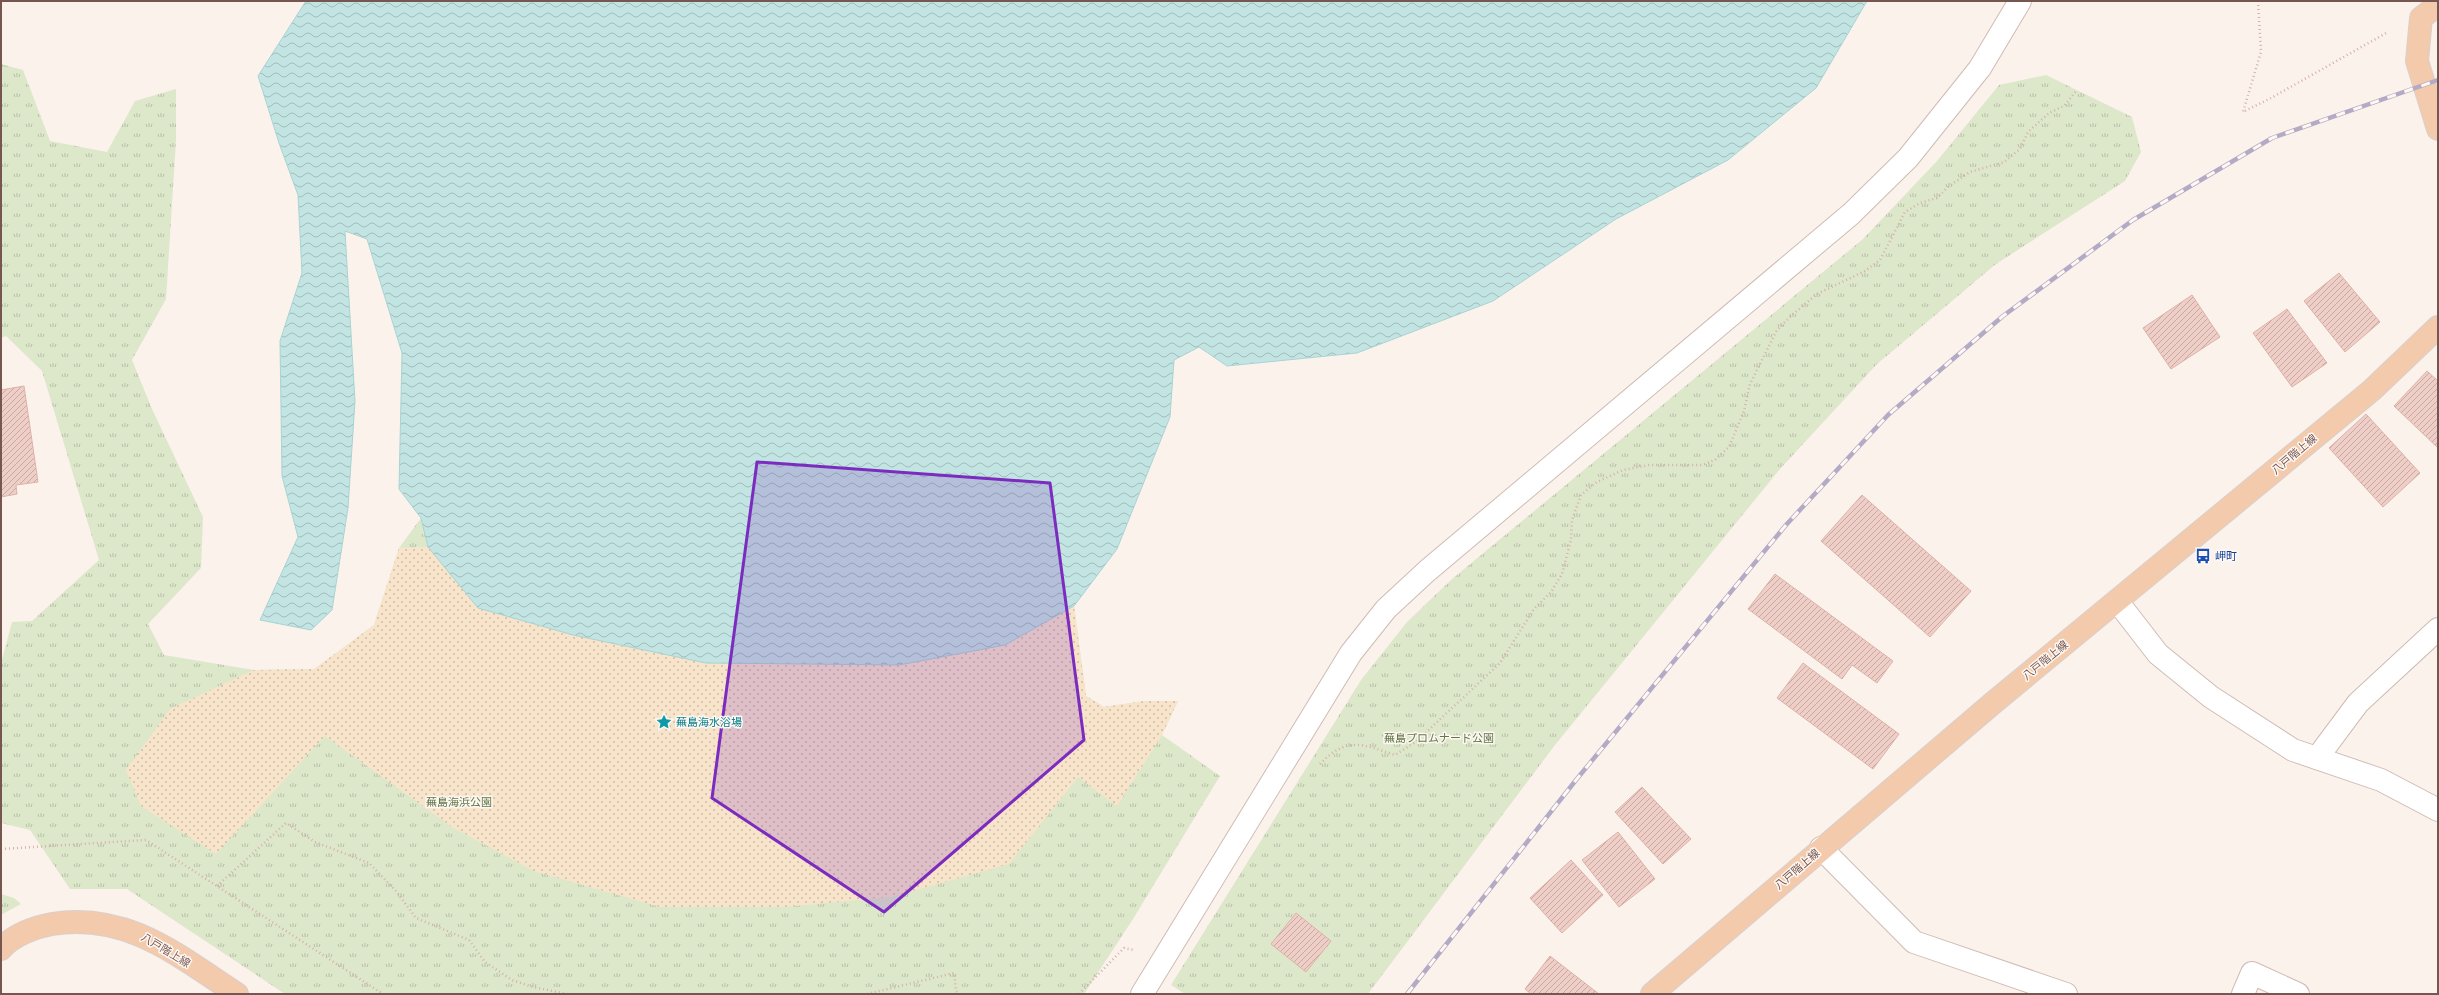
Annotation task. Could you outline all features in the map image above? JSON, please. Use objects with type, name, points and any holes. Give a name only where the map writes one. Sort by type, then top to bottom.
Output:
[{"type":"main road","points":[[2438,4],[2421,18],[2417,61],[2438,128]]},
{"type":"main road","name":"八戸階上線","points":[[1652,994],[1822,848],[2117,600],[2372,390],[2438,328]]},
{"type":"main road","name":"八戸階上線","points":[[1,949],[21,934],[44,925],[69,921],[96,922],[127,929],[153,940],[236,994]]},
{"type":"street","points":[[1142,994],[1351,653],[1386,609],[1489,518],[1851,214],[1908,158],[1980,68],[2020,1]]},
{"type":"street","points":[[2117,600],[2158,654],[2211,697],[2293,750],[2381,780],[2438,810]]},
{"type":"street","points":[[2318,758],[2358,703],[2438,629]]},
{"type":"street","points":[[1822,848],[1914,942],[2066,994]]},
{"type":"street","points":[[2243,994],[2252,973],[2298,994]]},
{"type":"path","points":[[2258,1],[2261,52],[2243,112],[2272,98],[2391,30],[2421,18]]},
{"type":"path","points":[[1318,766],[1333,750],[1347,745],[1364,744],[1395,755],[1417,741],[1500,663],[1534,610],[1550,592],[1562,574],[1572,540],[1572,520],[1581,495],[1597,482],[1623,470],[1649,465],[1702,465],[1715,460],[1730,447],[1744,411],[1750,384],[1777,330],[1817,294],[1865,271],[1880,260],[1905,212],[1920,203],[1937,198],[1949,186],[1970,172],[2004,162],[2020,149],[2028,132],[2049,113],[2064,106],[2076,90]]},
{"type":"path","points":[[216,886],[286,823],[315,842],[369,863],[396,891],[416,918],[469,940],[485,962],[512,980],[533,987],[567,994]]},
{"type":"path","points":[[1,849],[146,840],[384,994]]},
{"type":"path","points":[[1079,994],[1124,948],[1141,952]]},
{"type":"path","points":[[867,994],[954,973],[956,991],[959,994]]},
{"type":"highlighted area","points":[[757,462],[1050,483],[1084,740],[884,912],[712,798]]},
{"type":"green space","name":"蕪島海浜公園","points":[[1,64],[23,70],[50,141],[107,152],[135,101],[176,89],[176,140],[166,299],[132,360],[152,409],[203,517],[201,568],[148,624],[164,655],[254,670],[315,669],[374,625],[399,548],[421,518],[428,547],[1005,645],[1074,606],[1086,696],[1104,707],[1144,701],[1178,701],[1162,735],[1220,776],[1133,919],[1084,994],[285,994],[127,889],[70,889],[30,830],[1,823],[1,663],[12,622],[32,621],[99,560],[42,371],[6,336],[1,338]]},
{"type":"green space","name":"蕪島プロムナード公園","points":[[2046,75],[2132,117],[2141,152],[2125,181],[1996,264],[1877,364],[1780,469],[1555,745],[1368,994],[1185,994],[1171,985],[1361,680],[1407,622],[1452,579],[1863,239],[1937,161],[1999,85]]},
{"type":"green space","points":[[1,894],[14,898],[21,904],[1,915]]},
{"type":"sand","name":"蕪島海水浴場","points":[[428,547],[478,608],[706,663],[899,665],[1005,645],[1074,606],[1086,696],[1104,707],[1144,701],[1178,701],[1162,735],[1117,806],[1078,777],[1009,864],[891,897],[784,907],[660,907],[534,871],[452,827],[325,736],[216,854],[141,806],[126,770],[170,709],[254,670],[314,669],[374,625],[399,548]]},
{"type":"water","points":[[306,1],[1867,1],[1816,88],[1728,160],[1616,219],[1493,301],[1357,353],[1227,366],[1199,347],[1174,360],[1170,417],[1117,549],[1074,606],[1005,645],[899,665],[706,663],[573,635],[478,608],[428,547],[421,518],[399,489],[402,353],[367,239],[345,231],[355,401],[348,508],[332,610],[311,630],[260,620],[298,537],[282,476],[280,341],[302,273],[298,195],[279,143],[258,76]]},
{"type":"building","points":[[2339,273],[2380,322],[2345,352],[2304,301]]},
{"type":"building","points":[[2192,295],[2220,337],[2171,369],[2143,328]]},
{"type":"building","points":[[2287,309],[2327,363],[2292,387],[2253,333]]},
{"type":"building","points":[[2427,371],[2438,381],[2438,448],[2394,406]]},
{"type":"building","points":[[24,386],[38,482],[16,485],[17,494],[1,497],[1,390]]},
{"type":"building","points":[[2366,414],[2420,473],[2383,507],[2329,448]]},
{"type":"building","points":[[1862,495],[1971,591],[1930,637],[1821,541]]},
{"type":"building","points":[[1775,574],[1893,661],[1877,683],[1852,665],[1842,679],[1748,609]]},
{"type":"building","points":[[1803,663],[1899,734],[1873,769],[1777,698]]},
{"type":"building","points":[[1642,787],[1691,839],[1663,864],[1615,812]]},
{"type":"building","points":[[1618,832],[1655,879],[1619,907],[1582,860]]},
{"type":"building","points":[[1571,860],[1603,895],[1562,933],[1530,898]]},
{"type":"building","points":[[1296,913],[1331,941],[1306,972],[1271,944]]},
{"type":"building","points":[[1550,956],[1599,994],[1531,994],[1525,989]]},
{"type":"railway","points":[[1407,994],[1576,780],[1786,525],[1888,415],[2003,316],[2133,220],[2272,138],[2438,80]]},
{"type":"place","name":"岬町","points":[[2203,556]]},
{"type":"place","name":"蕪島海水浴場","points":[[664,722]]}]
